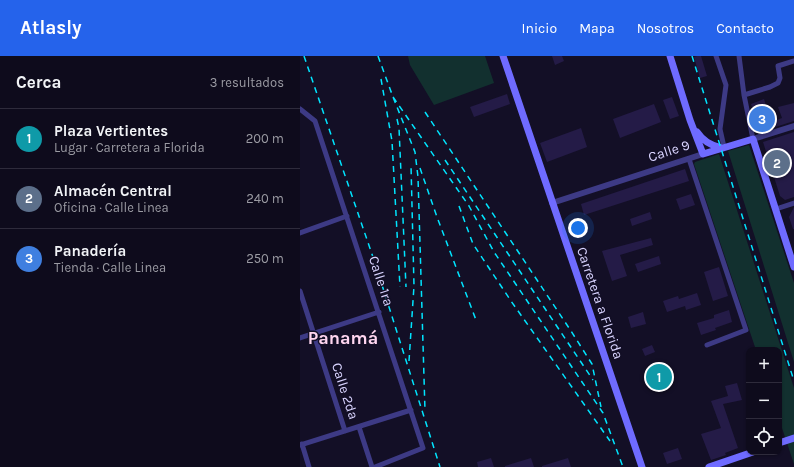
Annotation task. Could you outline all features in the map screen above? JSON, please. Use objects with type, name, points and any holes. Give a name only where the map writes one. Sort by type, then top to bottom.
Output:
[{"type":"main road","name":"Carretera a Florida","points":[[503,56],[642,467]]},
{"type":"main road","points":[[670,56],[690,120],[703,154]]},
{"type":"main road","points":[[690,120],[704,140],[711,145],[723,147]]},
{"type":"main road","points":[[753,139],[794,267]]},
{"type":"main road","name":"Calle 9","points":[[703,154],[753,139]]},
{"type":"main road","points":[[782,442],[794,438]]},
{"type":"main road","points":[[710,467],[746,454]]},
{"type":"street","points":[[716,56],[726,85],[720,129],[723,147]]},
{"type":"street","points":[[739,56],[744,95],[753,139]]},
{"type":"street","points":[[744,95],[778,83],[780,78],[778,66],[794,61]]},
{"type":"street","name":"Calle 1ra","points":[[300,109],[315,121],[423,448],[375,467]]},
{"type":"street","name":"Calle 9","points":[[753,139],[794,126]]},
{"type":"street","name":"Calle 9","points":[[552,203],[703,154]]},
{"type":"street","points":[[689,159],[746,330],[707,345]]},
{"type":"street","points":[[776,209],[794,203]]},
{"type":"street","points":[[300,233],[347,216]]},
{"type":"street","name":"Calle 2da","points":[[300,291],[345,431]]},
{"type":"street","points":[[300,338],[379,312]]},
{"type":"street","points":[[310,467],[301,444],[411,410]]},
{"type":"street","name":"Calle 2da","points":[[358,427],[372,467]]},
{"type":"green space","points":[[408,56],[485,56],[494,83],[434,105],[410,65]]},
{"type":"green space","points":[[749,145],[794,283],[794,362],[728,151]]},
{"type":"green space","points":[[719,154],[781,347],[755,347],[694,164],[695,162]]},
{"type":"green space","points":[[782,351],[794,388],[794,464],[782,428]]},
{"type":"building","points":[[552,56],[562,56],[564,61],[555,65]]},
{"type":"building","points":[[701,56],[707,76],[700,78],[694,57]]},
{"type":"building","points":[[507,94],[510,104],[474,117],[470,107]]},
{"type":"building","points":[[672,97],[679,116],[670,119],[663,100]]},
{"type":"building","points":[[764,99],[771,122],[782,118],[778,107],[794,103],[794,121],[760,132],[751,104]]},
{"type":"building","points":[[654,104],[661,122],[620,138],[613,119]]},
{"type":"building","points":[[581,128],[587,147],[547,162],[540,143]]},
{"type":"building","points":[[794,132],[794,197],[785,200],[780,196],[763,142]]},
{"type":"building","points":[[685,169],[689,181],[584,215],[581,204]]},
{"type":"building","points":[[691,194],[695,205],[680,210],[676,199]]},
{"type":"building","points":[[794,207],[794,229],[793,229],[789,217]]},
{"type":"building","points":[[650,212],[652,219],[632,226],[630,219]]},
{"type":"building","points":[[651,238],[653,245],[620,255],[627,276],[612,281],[602,251]]},
{"type":"building","points":[[659,256],[661,264],[638,272],[635,264]]},
{"type":"building","points":[[719,267],[728,296],[713,301],[704,272]]},
{"type":"building","points":[[697,293],[701,305],[686,310],[685,306],[667,312],[663,301],[678,296],[679,299]]},
{"type":"building","points":[[729,310],[732,322],[701,335],[697,323],[714,318],[714,315]]},
{"type":"building","points":[[643,312],[646,324],[631,328],[628,317]]},
{"type":"building","points":[[652,345],[655,352],[645,356],[642,349]]},
{"type":"building","points":[[737,383],[742,400],[723,404],[738,448],[725,453],[726,455],[711,460],[701,434],[721,428],[711,401],[728,396],[725,386]]},
{"type":"building","points":[[678,448],[682,459],[667,464],[663,453]]},
{"type":"building","points":[[491,458],[494,467],[478,467],[477,462]]},
{"type":"building","points":[[531,458],[534,467],[505,467],[505,466]]},
{"type":"building","points":[[568,458],[571,467],[542,467],[542,466]]},
{"type":"railway","points":[[304,56],[374,260],[440,467]]},
{"type":"railway","points":[[378,56],[415,152],[418,177],[425,411]]},
{"type":"railway","points":[[692,56],[794,381]]},
{"type":"railway","points":[[381,79],[392,141],[400,287]]},
{"type":"railway","points":[[393,97],[469,206],[494,252],[603,413],[623,467]]},
{"type":"railway","points":[[425,112],[592,364],[601,407]]},
{"type":"railway","points":[[397,119],[399,128],[406,287]]},
{"type":"railway","points":[[445,160],[593,380]]},
{"type":"railway","points":[[409,361],[414,286],[411,165]]},
{"type":"railway","points":[[420,168],[476,320]]},
{"type":"railway","points":[[459,206],[473,244],[511,301],[610,441]]},
{"type":"place","name":"Panadería","points":[[762,119]]},
{"type":"place","name":"Almacén Central","points":[[777,163]]},
{"type":"place","name":"Plaza Vertientes","points":[[659,377]]},
{"type":"district","name":"Panamá","points":[[343,338]]}]
